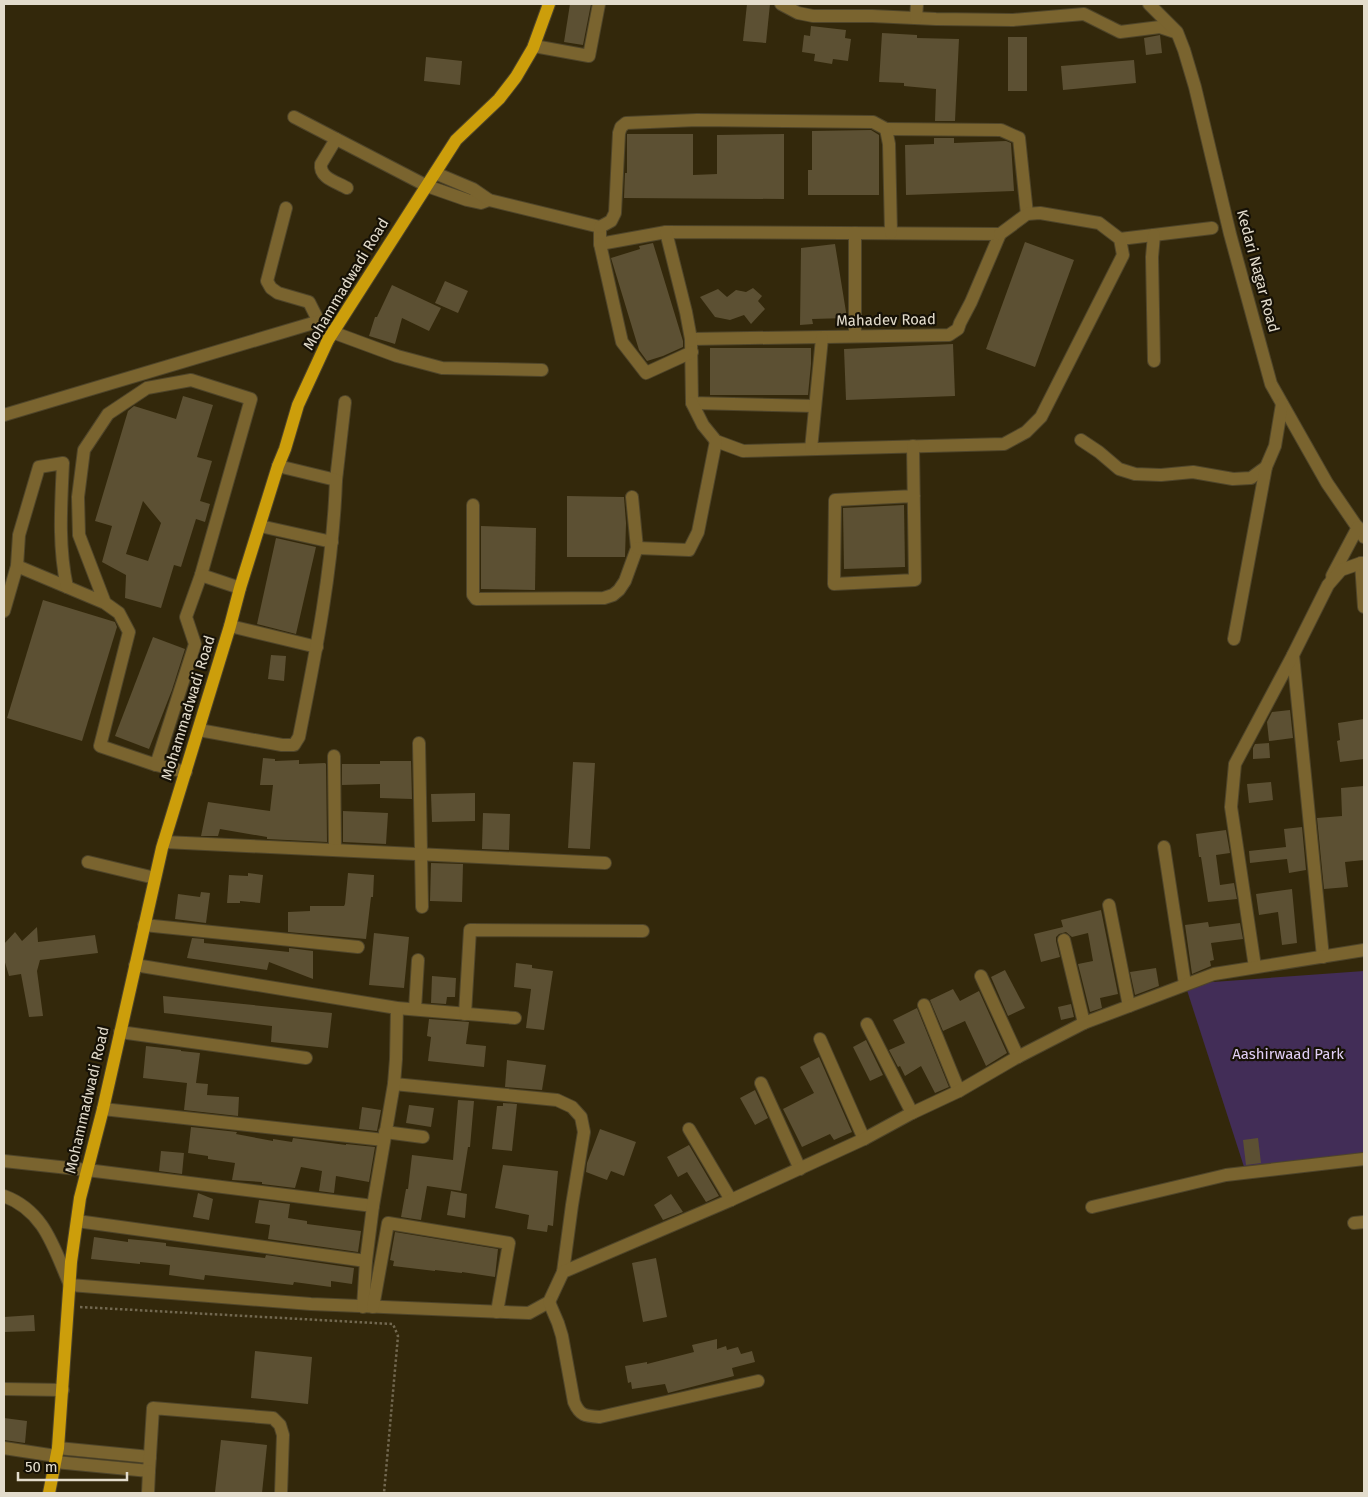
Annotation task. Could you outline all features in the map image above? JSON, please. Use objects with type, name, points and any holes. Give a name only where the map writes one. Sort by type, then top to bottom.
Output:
[{"type":"main road","name":"Mohammadwadi Road","points":[[49,1493],[56,1455],[63,1390],[68,1306],[80,1198],[103,1109],[164,842],[240,588],[298,404],[330,336],[456,140],[499,99],[516,77],[534,46],[549,4]]},
{"type":"street","points":[[534,46],[589,56],[599,4]]},
{"type":"street","points":[[781,4],[798,13],[813,16],[1013,20],[1084,14],[1120,32],[1160,27],[1177,32]]},
{"type":"street","points":[[916,18],[917,4]]},
{"type":"street","name":"Kedari Nagar Road","points":[[1149,4],[1177,32],[1184,50],[1195,87],[1230,234],[1271,384],[1327,483],[1361,532]]},
{"type":"street","points":[[294,117],[427,186],[466,200],[481,203],[490,200]]},
{"type":"street","points":[[435,173],[473,189],[490,200],[600,226],[611,221],[615,213],[619,132],[626,123],[697,120],[873,122],[886,129],[1001,130],[1019,138],[1027,214]]},
{"type":"street","points":[[886,129],[889,144],[892,233]]},
{"type":"street","points":[[336,139],[320,169],[323,175],[347,188]]},
{"type":"street","points":[[286,208],[267,281],[271,288],[278,293],[309,302],[330,336],[442,368],[542,370]]},
{"type":"street","points":[[600,244],[666,232],[1000,234],[1027,214],[1040,213],[1099,224],[1120,239],[1212,228]]},
{"type":"street","name":"Mahadev Road","points":[[600,226],[600,244],[622,342],[646,374],[692,346],[854,336],[949,335],[958,329],[1000,234]]},
{"type":"street","points":[[666,232],[686,312],[692,346],[692,403],[703,425],[716,441],[743,451],[1004,444],[1026,432],[1041,417],[1123,255],[1120,239]]},
{"type":"street","points":[[854,336],[855,233]]},
{"type":"street","points":[[1154,235],[1152,257],[1154,361]]},
{"type":"street","points":[[4,415],[320,321]]},
{"type":"street","points":[[811,449],[822,338]]},
{"type":"street","points":[[105,603],[79,535],[78,497],[84,450],[108,414],[147,388],[191,380],[251,398],[201,575],[186,618],[196,644],[156,765]]},
{"type":"street","points":[[199,730],[294,746],[299,737],[317,647],[332,542],[336,480],[345,402]]},
{"type":"street","points":[[692,403],[815,406]]},
{"type":"street","points":[[1234,640],[1266,467],[1275,446],[1282,404]]},
{"type":"street","points":[[1081,440],[1119,469],[1135,474],[1161,476],[1193,472],[1233,479],[1251,478],[1266,467]]},
{"type":"street","points":[[641,548],[688,550],[698,532],[716,441]]},
{"type":"street","points":[[913,446],[914,496],[915,580],[834,584],[835,500],[914,496]]},
{"type":"street","points":[[4,611],[17,566],[19,536],[39,467],[63,463],[60,541],[67,587]]},
{"type":"street","points":[[278,466],[336,480]]},
{"type":"street","points":[[473,504],[473,595],[476,599],[604,598],[620,590],[641,548],[632,497]]},
{"type":"street","points":[[260,526],[332,542]]},
{"type":"street","points":[[1255,967],[1231,807],[1235,764],[1328,585],[1361,532]]},
{"type":"street","points":[[1328,585],[1341,570],[1363,563],[1364,607]]},
{"type":"street","points":[[17,566],[105,603],[119,613],[129,632],[100,746],[156,765],[186,772]]},
{"type":"street","points":[[201,575],[240,588]]},
{"type":"street","points":[[230,626],[317,647]]},
{"type":"street","points":[[1293,655],[1323,957]]},
{"type":"street","points":[[420,743],[422,907]]},
{"type":"street","points":[[334,756],[336,850]]},
{"type":"street","points":[[164,842],[605,864]]},
{"type":"street","points":[[1164,847],[1185,984]]},
{"type":"street","points":[[88,862],[155,878]]},
{"type":"street","points":[[1109,905],[1129,1006]]},
{"type":"street","points":[[144,925],[358,947]]},
{"type":"street","points":[[465,1014],[470,930],[643,931]]},
{"type":"street","points":[[1064,940],[1084,1023]]},
{"type":"street","points":[[563,1272],[731,1200],[864,1139],[912,1113],[959,1091],[1018,1057],[1084,1023],[1214,974],[1364,950]]},
{"type":"street","points":[[414,1009],[418,960]]},
{"type":"street","points":[[135,965],[397,1008],[515,1018]]},
{"type":"street","points":[[981,976],[1018,1057]]},
{"type":"street","points":[[924,1005],[959,1091]]},
{"type":"street","points":[[368,1307],[366,1261],[384,1136],[394,1084],[397,1008]]},
{"type":"street","points":[[867,1024],[912,1113]]},
{"type":"street","points":[[120,1032],[306,1058]]},
{"type":"street","points":[[820,1039],[864,1139]]},
{"type":"street","points":[[761,1083],[800,1168]]},
{"type":"street","points":[[4,1196],[29,1210],[44,1227],[70,1285],[311,1304],[529,1314],[549,1302],[563,1272],[584,1132],[581,1117],[572,1107],[557,1100],[394,1084]]},
{"type":"street","points":[[103,1109],[384,1136],[423,1137]]},
{"type":"street","points":[[690,1129],[731,1200]]},
{"type":"street","points":[[1092,1207],[1226,1175],[1364,1159]]},
{"type":"street","points":[[4,1161],[373,1206]]},
{"type":"street","points":[[77,1221],[366,1261]]},
{"type":"street","points":[[368,1307],[388,1223],[509,1243],[497,1312]]},
{"type":"street","points":[[549,1302],[562,1336],[574,1402],[578,1411],[587,1416],[600,1417],[758,1380]]},
{"type":"street","points":[[4,1389],[63,1390]]},
{"type":"street","points":[[148,1493],[153,1408],[273,1418],[280,1425],[283,1435],[280,1493]]},
{"type":"street","points":[[4,1448],[149,1471]]},
{"type":"street","points":[[56,1455],[150,1457]]},
{"type":"path","points":[[68,1306],[393,1324],[398,1336],[384,1493]]},
{"type":"green space","name":"Aashirwaad Park","points":[[1364,971],[1364,1152],[1246,1173],[1185,984]]},
{"type":"building","points":[[570,4],[591,4],[583,45],[564,42]]},
{"type":"building","points":[[747,4],[770,4],[766,43],[743,41]]},
{"type":"building","points":[[811,26],[846,30],[845,38],[851,39],[848,61],[833,59],[832,64],[814,61],[815,54],[802,52],[804,35],[810,36]]},
{"type":"building","points":[[882,33],[917,35],[917,38],[959,39],[955,121],[935,121],[936,89],[904,86],[904,83],[879,82]]},
{"type":"building","points":[[1160,35],[1162,53],[1146,55],[1144,38]]},
{"type":"building","points":[[1008,37],[1027,37],[1027,91],[1008,91]]},
{"type":"building","points":[[426,57],[462,61],[460,85],[424,81]]},
{"type":"building","points":[[1134,60],[1136,83],[1063,90],[1061,66]]},
{"type":"building","points":[[871,130],[879,135],[879,195],[808,195],[808,170],[812,170],[812,131]]},
{"type":"building","points":[[627,134],[693,134],[693,175],[717,174],[717,135],[784,134],[784,199],[624,198],[625,173],[627,173]]},
{"type":"building","points":[[934,138],[954,138],[954,143],[1006,141],[1011,143],[1014,191],[906,195],[905,145],[934,144]]},
{"type":"building","points":[[1025,242],[1074,260],[1035,367],[986,349]]},
{"type":"building","points":[[653,243],[683,341],[683,347],[647,361],[639,350],[611,258],[640,249],[639,246]]},
{"type":"building","points":[[835,244],[847,318],[812,319],[813,324],[800,325],[801,248]]},
{"type":"building","points":[[445,281],[468,291],[458,313],[435,303]]},
{"type":"building","points":[[392,285],[441,308],[429,331],[402,318],[395,344],[369,336],[375,317],[377,317]]},
{"type":"building","points":[[753,288],[762,296],[758,301],[765,309],[751,324],[744,315],[730,320],[715,317],[700,297],[718,289],[727,297],[736,290],[746,292]]},
{"type":"building","points":[[953,344],[955,396],[846,400],[844,349]]},
{"type":"building","points":[[710,348],[811,348],[808,395],[710,395]]},
{"type":"building","points":[[183,396],[213,405],[197,457],[212,461],[200,501],[210,504],[205,522],[196,519],[181,567],[174,565],[161,608],[125,598],[126,575],[102,562],[112,526],[95,521],[128,411],[134,406],[176,419]],"holes":[[[143,501],[161,523],[148,561],[126,554]]]},
{"type":"building","points":[[567,496],[624,497],[626,523],[625,557],[567,557]]},
{"type":"building","points":[[904,505],[905,567],[844,569],[843,508]]},
{"type":"building","points":[[481,526],[536,528],[535,590],[481,589]]},
{"type":"building","points":[[276,538],[316,547],[296,634],[257,624]]},
{"type":"building","points":[[43,600],[115,622],[117,627],[82,741],[7,718]]},
{"type":"building","points":[[153,637],[185,649],[172,690],[149,749],[115,736]]},
{"type":"building","points":[[271,655],[286,656],[284,681],[268,679]]},
{"type":"building","points":[[1290,710],[1293,738],[1269,741],[1267,722],[1272,712]]},
{"type":"building","points":[[1364,719],[1364,759],[1340,762],[1337,741],[1340,740],[1338,723]]},
{"type":"building","points":[[1269,743],[1270,758],[1253,759],[1255,744]]},
{"type":"building","points":[[263,758],[275,759],[275,761],[299,760],[299,764],[326,764],[327,842],[267,839],[267,837],[220,829],[218,836],[201,836],[208,802],[270,811],[273,785],[260,785]]},
{"type":"building","points":[[380,761],[411,761],[412,799],[380,798],[380,784],[342,785],[342,764],[380,764]]},
{"type":"building","points":[[573,762],[595,763],[590,849],[568,848]]},
{"type":"building","points":[[1271,782],[1273,800],[1249,803],[1247,784]]},
{"type":"building","points":[[1364,786],[1364,860],[1345,862],[1348,887],[1324,889],[1317,818],[1342,816],[1341,788]]},
{"type":"building","points":[[475,793],[475,821],[432,822],[431,794]]},
{"type":"building","points":[[343,811],[388,813],[386,844],[343,842]]},
{"type":"building","points":[[483,813],[510,814],[509,850],[482,849]]},
{"type":"building","points":[[1302,827],[1306,870],[1289,873],[1287,859],[1250,863],[1249,851],[1286,847],[1284,829]]},
{"type":"building","points":[[1226,830],[1230,853],[1216,855],[1220,885],[1234,883],[1237,899],[1208,902],[1196,834]]},
{"type":"building","points":[[431,863],[463,864],[462,902],[430,901]]},
{"type":"building","points":[[248,873],[263,875],[260,903],[240,901],[240,903],[227,903],[229,875],[248,876]]},
{"type":"building","points":[[348,873],[374,875],[373,897],[371,897],[366,939],[288,932],[288,912],[310,911],[310,906],[344,906]]},
{"type":"building","points":[[1292,889],[1297,943],[1282,945],[1278,912],[1259,915],[1256,894]]},
{"type":"building","points":[[201,892],[210,893],[206,923],[175,919],[178,894],[200,897]]},
{"type":"building","points":[[1101,910],[1118,994],[1100,998],[1102,1008],[1090,1012],[1078,964],[1093,961],[1088,933],[1072,937],[1066,932],[1059,934],[1056,937],[1056,941],[1060,957],[1041,962],[1034,934],[1063,927],[1061,920]]},
{"type":"building","points":[[1208,922],[1209,927],[1240,923],[1243,939],[1211,943],[1214,960],[1210,961],[1211,966],[1192,974],[1185,925]]},
{"type":"building","points":[[37,927],[38,942],[95,935],[98,953],[40,960],[37,971],[43,1016],[29,1017],[21,974],[9,976],[4,959],[4,944],[15,932],[22,941]]},
{"type":"building","points":[[374,933],[409,937],[404,988],[369,985]]},
{"type":"building","points":[[192,938],[204,939],[204,943],[289,952],[289,948],[313,951],[313,979],[269,962],[267,970],[187,958]]},
{"type":"building","points":[[516,963],[532,965],[532,968],[553,971],[544,1030],[526,1028],[531,989],[514,987]]},
{"type":"building","points":[[1156,968],[1159,986],[1135,995],[1130,972]]},
{"type":"building","points":[[1005,970],[1025,1008],[1008,1016],[991,977]]},
{"type":"building","points":[[432,976],[456,978],[455,997],[447,997],[446,1004],[431,1003]]},
{"type":"building","points":[[953,989],[960,1001],[979,991],[1007,1053],[986,1066],[965,1021],[943,1031],[930,1000]]},
{"type":"building","points":[[163,996],[332,1013],[328,1048],[271,1042],[272,1026],[164,1013]]},
{"type":"building","points":[[1071,1004],[1074,1017],[1061,1020],[1058,1007]]},
{"type":"building","points":[[917,1008],[949,1087],[935,1093],[921,1066],[905,1076],[889,1050],[905,1043],[893,1020]]},
{"type":"building","points":[[429,1019],[469,1022],[466,1044],[486,1046],[484,1067],[428,1061],[431,1037],[427,1036]]},
{"type":"building","points":[[866,1040],[883,1075],[870,1081],[853,1047]]},
{"type":"building","points":[[146,1046],[200,1053],[196,1083],[208,1084],[207,1095],[239,1097],[238,1116],[184,1110],[187,1083],[143,1078]]},
{"type":"building","points":[[819,1057],[852,1132],[834,1140],[830,1134],[802,1147],[783,1109],[814,1093],[800,1067]]},
{"type":"building","points":[[507,1060],[546,1065],[542,1090],[505,1087]]},
{"type":"building","points":[[755,1090],[768,1118],[755,1125],[740,1098]]},
{"type":"building","points":[[458,1100],[474,1101],[470,1147],[468,1147],[461,1191],[427,1186],[421,1220],[401,1217],[406,1189],[408,1189],[412,1155],[453,1160]]},
{"type":"building","points":[[503,1103],[517,1104],[512,1151],[492,1149],[497,1106],[503,1106]]},
{"type":"building","points":[[409,1105],[434,1108],[431,1127],[406,1123]]},
{"type":"building","points":[[362,1107],[381,1110],[377,1131],[359,1129]]},
{"type":"building","points":[[191,1127],[237,1132],[236,1134],[273,1141],[273,1139],[292,1142],[293,1138],[375,1147],[369,1182],[336,1176],[334,1193],[319,1191],[322,1171],[301,1167],[295,1188],[262,1184],[262,1182],[232,1180],[235,1163],[208,1159],[208,1156],[188,1153]]},
{"type":"building","points":[[600,1129],[636,1142],[624,1176],[611,1171],[607,1180],[586,1172],[587,1163]]},
{"type":"building","points":[[1258,1138],[1261,1163],[1246,1165],[1243,1140]]},
{"type":"building","points":[[689,1145],[719,1196],[706,1202],[687,1172],[678,1177],[667,1157]]},
{"type":"building","points":[[161,1151],[184,1153],[182,1174],[159,1171]]},
{"type":"building","points":[[503,1165],[558,1171],[553,1226],[548,1225],[547,1232],[527,1229],[529,1215],[495,1208]]},
{"type":"building","points":[[451,1191],[467,1194],[465,1218],[447,1215]]},
{"type":"building","points":[[198,1193],[213,1199],[209,1220],[193,1217]]},
{"type":"building","points":[[671,1194],[683,1212],[663,1220],[654,1205]]},
{"type":"building","points":[[259,1200],[290,1204],[288,1218],[307,1221],[307,1224],[361,1231],[358,1252],[268,1239],[270,1225],[255,1223]]},
{"type":"building","points":[[395,1232],[498,1249],[495,1277],[393,1266],[394,1261],[390,1260]]},
{"type":"building","points":[[94,1237],[128,1242],[128,1239],[166,1243],[166,1246],[265,1258],[266,1255],[354,1268],[352,1284],[331,1281],[331,1287],[294,1282],[293,1285],[205,1275],[204,1280],[169,1275],[170,1265],[91,1259]]},
{"type":"building","points":[[656,1258],[667,1317],[643,1322],[632,1263]]},
{"type":"building","points":[[34,1315],[35,1331],[4,1332],[4,1317]]},
{"type":"building","points":[[717,1339],[717,1349],[726,1346],[727,1350],[738,1347],[741,1354],[752,1351],[755,1362],[732,1368],[734,1376],[668,1393],[665,1384],[632,1389],[631,1382],[628,1383],[625,1366],[647,1362],[647,1364],[694,1352],[692,1345]]},
{"type":"building","points":[[255,1351],[312,1357],[308,1404],[251,1398]]},
{"type":"building","points":[[4,1418],[27,1421],[25,1443],[4,1440]]},
{"type":"building","points":[[221,1440],[267,1445],[262,1493],[215,1492]]}]
